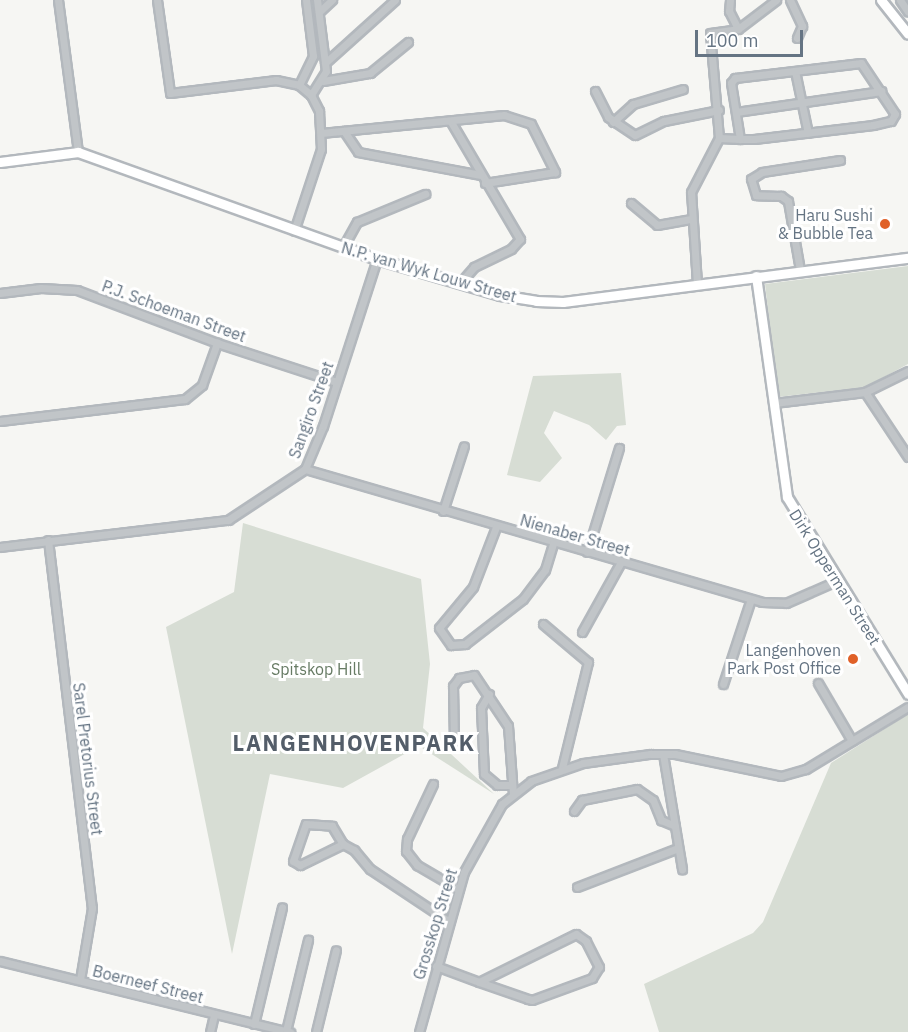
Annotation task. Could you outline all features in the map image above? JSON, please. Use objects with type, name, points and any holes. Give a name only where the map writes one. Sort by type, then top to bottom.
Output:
[{"type":"street","points":[[58,0],[78,152]]},
{"type":"street","points":[[158,0],[170,93],[276,80],[299,85],[311,95],[319,111],[321,149],[294,231]]},
{"type":"street","points":[[299,85],[313,56],[306,0]]},
{"type":"street","points":[[311,95],[323,81],[325,63],[317,0]]},
{"type":"street","points":[[319,12],[332,0]]},
{"type":"street","points":[[325,63],[395,0]]},
{"type":"street","points":[[730,0],[729,11],[738,29]]},
{"type":"street","points":[[697,284],[692,192],[719,138],[719,110],[710,33],[738,29],[776,0]]},
{"type":"street","points":[[790,0],[802,26],[797,38]]},
{"type":"street","points":[[881,0],[908,34]]},
{"type":"street","points":[[900,0],[908,12]]},
{"type":"street","points":[[323,81],[370,73],[408,42]]},
{"type":"street","points":[[719,138],[740,139],[808,133],[891,121],[895,114],[861,63],[733,79],[740,139]]},
{"type":"street","points":[[795,71],[808,133]]},
{"type":"street","points":[[614,122],[633,104],[683,89]]},
{"type":"street","points":[[736,112],[881,91]]},
{"type":"street","points":[[595,92],[603,111],[614,122],[638,135],[664,121],[719,110]]},
{"type":"street","points":[[321,133],[504,115],[521,119],[534,127],[556,166],[552,174],[485,183]]},
{"type":"street","points":[[451,122],[519,242],[474,267],[460,283]]},
{"type":"street","points":[[344,131],[358,152],[481,175]]},
{"type":"street","name":"N.P. van Wyk Louw Street","points":[[0,162],[78,152],[294,231],[378,259],[500,295],[563,302],[908,258]]},
{"type":"street","points":[[800,270],[788,201],[781,196],[756,195],[751,180],[762,171],[840,160]]},
{"type":"street","points":[[342,247],[357,222],[424,194]]},
{"type":"street","points":[[631,203],[657,225],[692,219]]},
{"type":"street","name":"Sangiro Street","points":[[0,547],[228,520],[305,469],[378,259]]},
{"type":"street","name":"Dirk Opperman Street","points":[[756,276],[787,497],[836,581],[908,694]]},
{"type":"street","name":"P.J. Schoeman Street","points":[[0,293],[41,288],[77,290],[217,343],[336,382]]},
{"type":"street","points":[[0,421],[185,399],[202,385],[217,343]]},
{"type":"street","points":[[774,403],[865,393],[908,371]]},
{"type":"street","points":[[865,393],[908,457]]},
{"type":"street","points":[[443,511],[464,446]]},
{"type":"street","points":[[587,552],[619,448]]},
{"type":"street","name":"Nienaber Street","points":[[305,469],[751,599],[786,603],[836,581]]},
{"type":"street","points":[[496,526],[469,594],[439,628],[451,645],[465,644],[523,598],[544,570],[553,543]]},
{"type":"street","name":"Sarel Pretorius Street","points":[[48,540],[92,908],[80,980]]},
{"type":"street","points":[[582,632],[621,562]]},
{"type":"street","points":[[723,684],[751,599]]},
{"type":"street","points":[[543,624],[588,662],[562,768]]},
{"type":"street","points":[[454,742],[455,682],[474,675],[489,694],[508,726],[510,785],[513,794]]},
{"type":"street","points":[[818,683],[852,741]]},
{"type":"street","points":[[489,694],[481,708],[483,774],[497,785],[510,785]]},
{"type":"street","name":"Grosskop Street","points":[[419,1032],[458,889],[488,825],[513,794],[542,775],[562,768],[633,755],[663,754],[781,776],[806,769],[908,707]]},
{"type":"street","points":[[663,754],[682,868]]},
{"type":"street","points":[[433,784],[407,839],[406,851],[417,865],[458,889]]},
{"type":"street","points":[[574,811],[582,800],[637,789],[653,800],[661,819],[675,826]]},
{"type":"street","points":[[343,844],[300,865],[293,861],[301,831],[307,824],[334,827],[343,844],[354,850],[370,869],[448,921]]},
{"type":"street","points":[[577,888],[678,848]]},
{"type":"street","points":[[254,1024],[282,907]]},
{"type":"street","points":[[436,966],[479,982],[532,1000],[592,978],[599,971],[586,941],[576,934],[479,982]]},
{"type":"street","points":[[288,1031],[308,940]]},
{"type":"street","points":[[316,1032],[336,950]]},
{"type":"street","name":"Boerneef Street","points":[[0,961],[288,1031]]},
{"type":"street","points":[[210,1032],[214,1014]]},
{"type":"green space","points":[[908,266],[908,364],[866,387],[778,397],[765,284]]},
{"type":"green space","points":[[621,373],[626,425],[617,426],[606,440],[589,425],[554,411],[544,433],[562,458],[540,482],[507,475],[533,376]]},
{"type":"green space","name":"Spitskop Hill","points":[[243,523],[421,579],[430,664],[423,728],[494,794],[419,746],[343,788],[270,774],[232,954],[166,627],[234,592]]},
{"type":"green space","points":[[908,714],[908,1032],[659,1032],[644,984],[753,933],[763,922],[831,763]]},
{"type":"place","name":"Haru Sushi & Bubble Tea","points":[[885,224]]},
{"type":"place","name":"Langenhoven Park Post Office","points":[[853,659]]},
{"type":"district","name":"LANGENHOVENPARK","points":[[354,743]]}]
